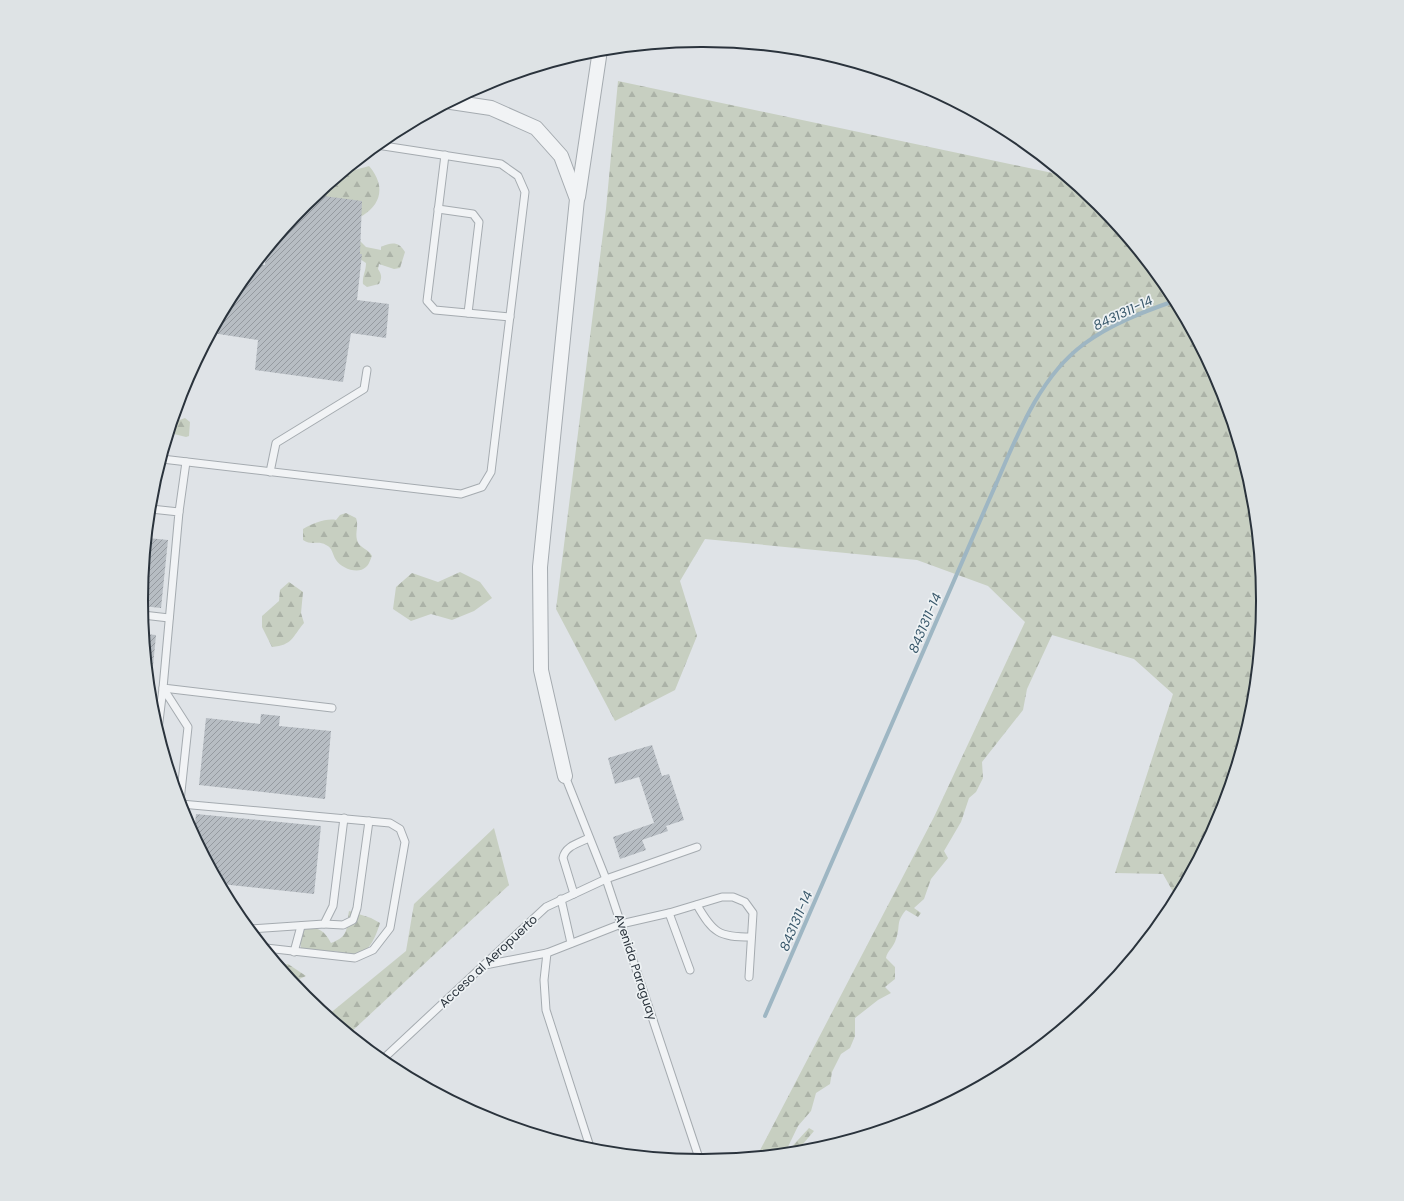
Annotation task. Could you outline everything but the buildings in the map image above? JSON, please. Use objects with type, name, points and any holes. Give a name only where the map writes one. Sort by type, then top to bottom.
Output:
[{"type":"street","points":[[565,776],[541,670],[540,567],[577,199],[599,57]]},
{"type":"street","points":[[459,103],[491,108],[536,128],[561,156],[577,199]]},
{"type":"lane","points":[[166,460],[461,494],[482,487],[492,472],[525,192],[518,176],[501,164],[386,146]]},
{"type":"lane","points":[[446,155],[426,301],[435,310],[510,318]]},
{"type":"lane","points":[[438,210],[473,214],[478,222],[468,313]]},
{"type":"lane","points":[[270,472],[276,443],[364,389],[367,370]]},
{"type":"lane","points":[[160,711],[179,512],[186,462]]},
{"type":"lane","points":[[156,510],[179,512]]},
{"type":"lane","points":[[149,616],[169,618]]},
{"type":"lane","points":[[162,688],[332,708]]},
{"type":"lane","points":[[162,688],[188,726],[182,787]]},
{"type":"lane","name":"Avenida Paraguay","points":[[565,776],[606,879],[698,1154]]},
{"type":"lane","points":[[188,804],[390,823],[400,830],[405,842],[390,928],[372,950],[355,958],[273,949]]},
{"type":"lane","points":[[324,924],[333,906],[344,818]]},
{"type":"lane","points":[[257,929],[324,924],[343,925],[353,920],[357,908],[369,821]]},
{"type":"lane","points":[[574,894],[563,858],[564,853],[568,848],[589,838]]},
{"type":"lane","name":"Acceso al Aeropuerto","points":[[387,1056],[546,907],[606,879],[697,847]]},
{"type":"lane","points":[[485,965],[547,953],[621,924],[669,913],[697,905],[708,900],[722,897],[733,897],[745,902],[752,913],[749,977]]},
{"type":"lane","points":[[561,899],[571,943]]},
{"type":"lane","points":[[697,905],[708,924],[714,930],[738,937],[751,937]]},
{"type":"lane","points":[[669,913],[690,970]]},
{"type":"lane","points":[[294,952],[301,926]]},
{"type":"lane","points":[[547,953],[544,980],[546,1010],[588,1142]]},
{"type":"green space","points":[[618,81],[1054,173],[1093,209],[1118,236],[1162,293],[1181,324],[1213,389],[1226,423],[1237,457],[1245,493],[1251,528],[1256,600],[1251,673],[1245,708],[1237,744],[1213,812],[1198,845],[1173,891],[1163,874],[1115,873],[1173,694],[1134,659],[1052,635],[1027,689],[1023,710],[982,762],[983,778],[976,792],[969,798],[961,822],[944,851],[948,858],[931,879],[924,899],[914,908],[921,913],[918,917],[906,910],[900,918],[895,942],[886,958],[895,967],[895,979],[885,987],[891,993],[878,1000],[855,1018],[855,1036],[850,1048],[841,1054],[832,1072],[830,1084],[816,1093],[811,1111],[798,1126],[788,1147],[760,1151],[934,817],[1025,622],[988,586],[917,560],[705,539],[680,581],[697,636],[675,690],[615,721],[556,609],[606,209]]},
{"type":"green space","points":[[369,166],[375,174],[379,190],[375,204],[370,210],[354,220],[326,206],[327,194],[353,171]]},
{"type":"green space","points":[[358,239],[366,247],[381,250],[381,247],[391,243],[397,244],[403,248],[405,252],[400,268],[394,269],[379,264],[378,269],[381,280],[379,284],[367,287],[363,284],[366,263],[357,257]]},
{"type":"green space","points":[[185,418],[190,422],[189,436],[186,437],[174,434],[179,420]]},
{"type":"green space","points":[[346,513],[356,518],[358,543],[372,556],[369,564],[363,569],[350,570],[338,563],[330,548],[326,545],[320,543],[309,543],[303,540],[303,529],[315,523],[336,520],[340,515]]},
{"type":"green space","points":[[460,572],[480,582],[492,598],[474,611],[452,620],[431,614],[411,621],[393,609],[396,587],[412,573],[438,582]]},
{"type":"green space","points":[[289,582],[303,592],[301,613],[304,623],[291,640],[279,646],[272,647],[262,627],[262,616],[279,601],[280,590]]},
{"type":"green space","points":[[494,828],[509,885],[353,1030],[332,1012],[406,951],[414,904]]},
{"type":"green space","points":[[349,911],[371,918],[380,923],[374,939],[368,948],[363,952],[353,955],[335,951],[313,952],[301,949],[300,938],[304,928],[320,930],[326,935],[331,943],[341,937],[346,931]]},
{"type":"green space","points":[[288,964],[306,976],[299,979],[286,965]]},
{"type":"green space","points":[[809,1128],[814,1131],[803,1144],[793,1146]]},
{"type":"waterway","name":"8431311-14","points":[[765,1016],[1007,458],[1027,416],[1052,376],[1067,359],[1084,344],[1105,330],[1139,314],[1168,303]]}]
